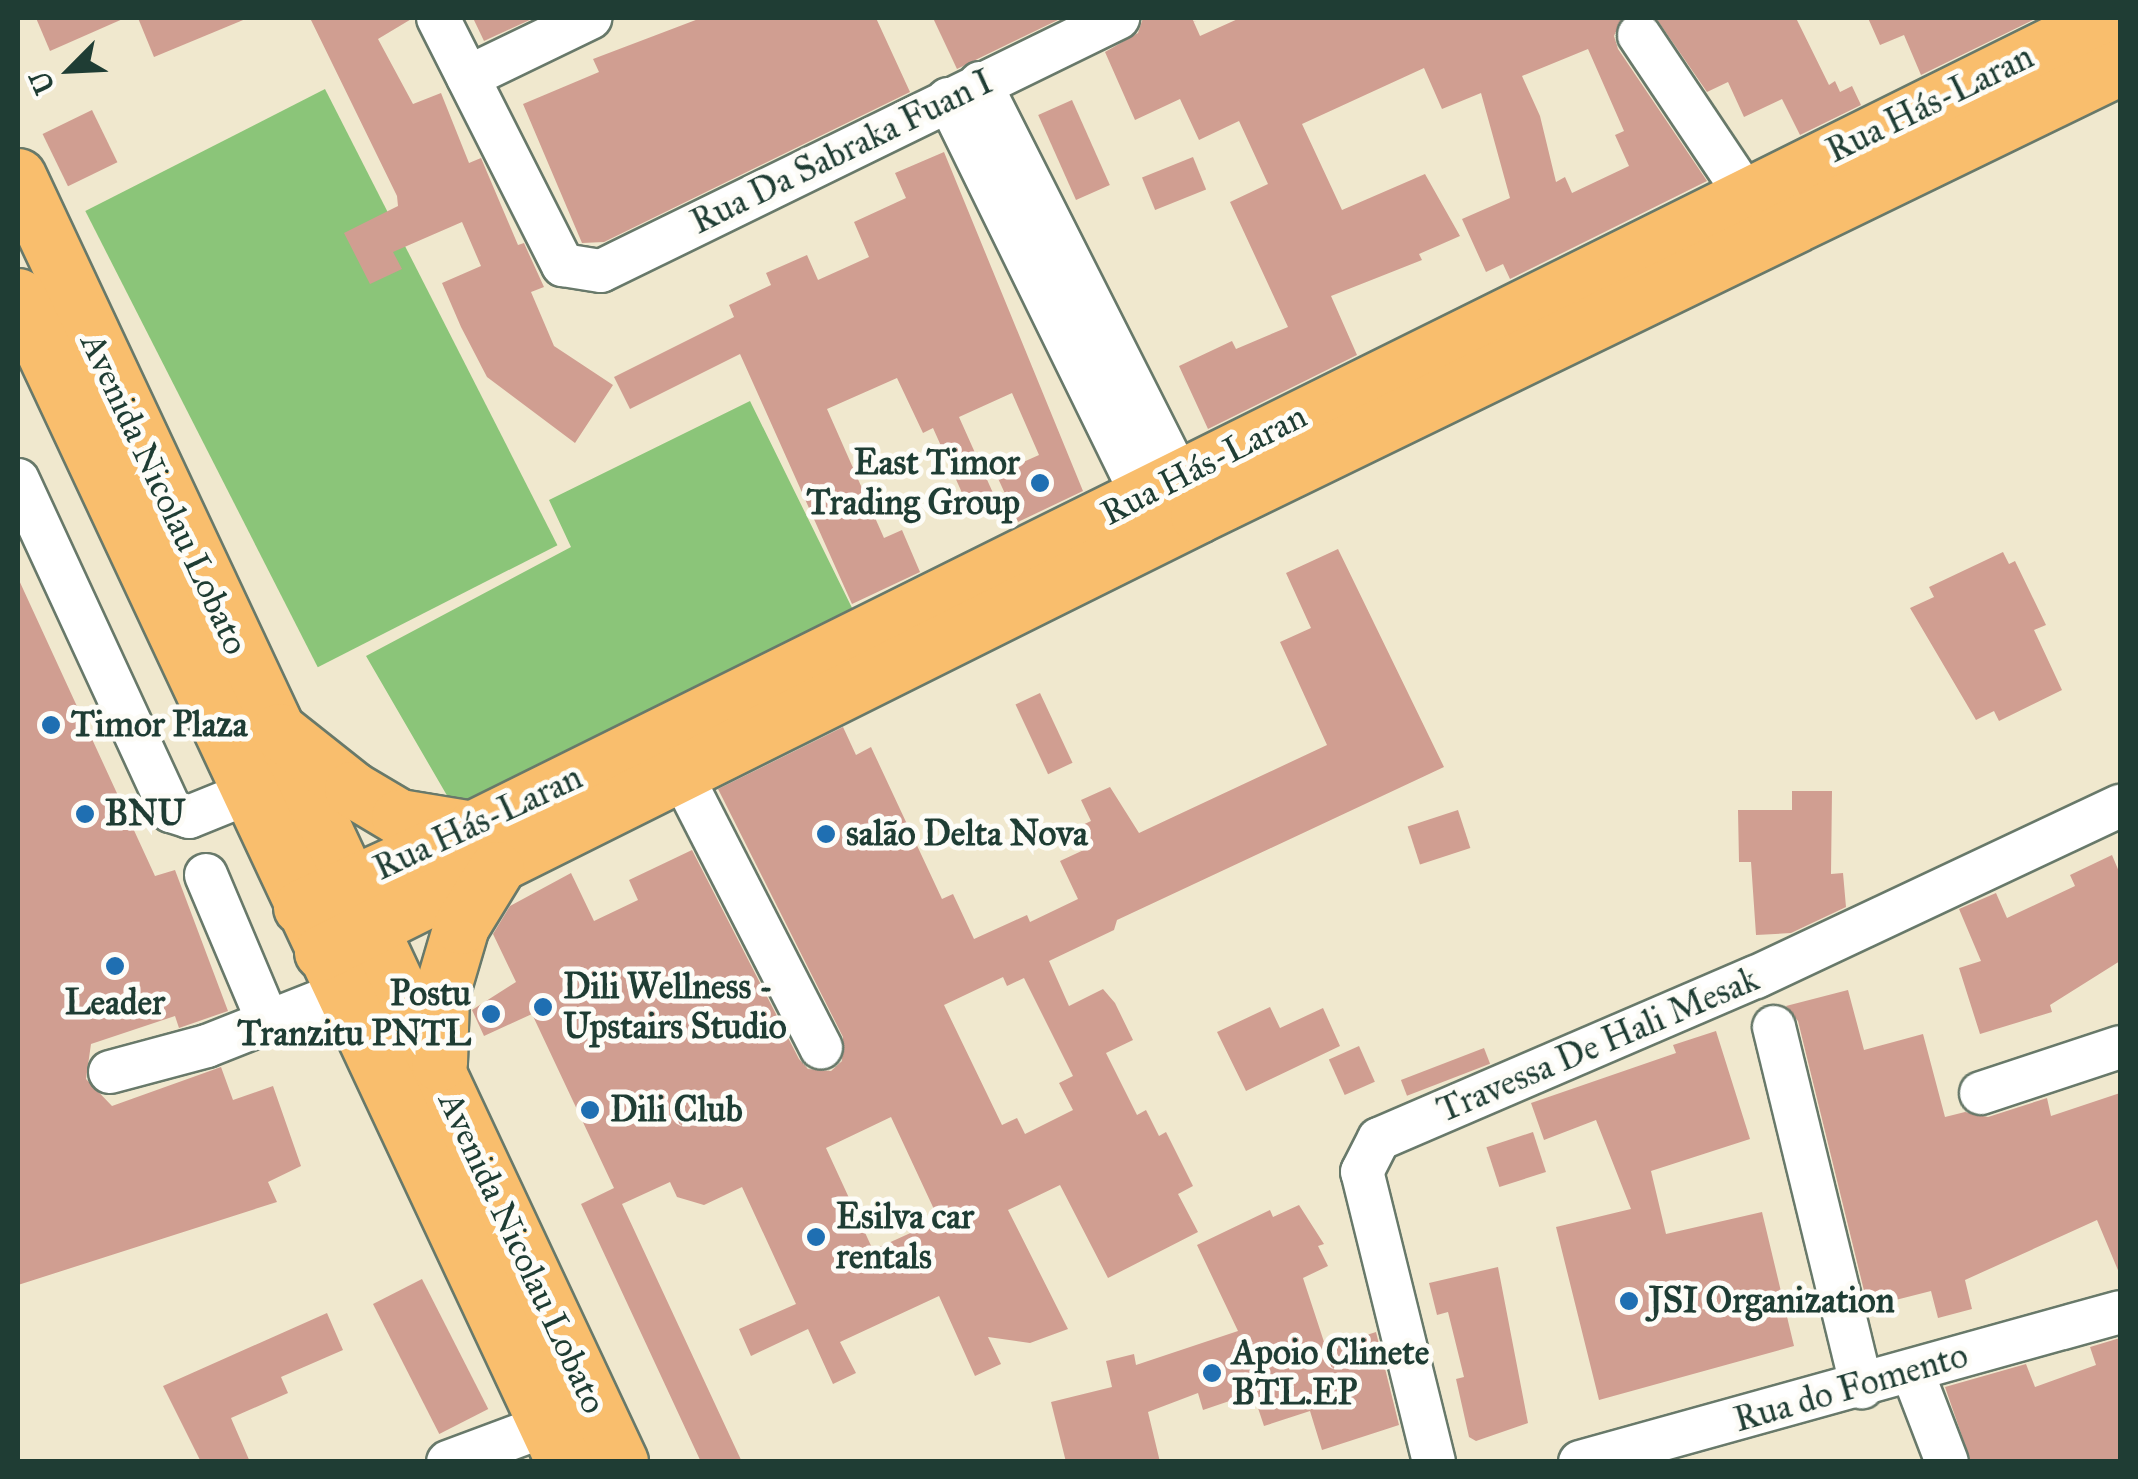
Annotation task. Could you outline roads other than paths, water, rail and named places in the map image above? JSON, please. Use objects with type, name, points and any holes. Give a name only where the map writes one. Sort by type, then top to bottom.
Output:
[{"type":"main road","name":"Rua Hás-Laran","points":[[484,849],[682,776],[1170,505],[1746,195],[2110,34]]},
{"type":"main road","name":"Rua Hás-Laran","points":[[336,933],[484,849],[2110,34]]},
{"type":"main road","name":"Avenida Nicolau Lobato","points":[[18,176],[269,723],[336,933],[569,1431],[620,1462]]},
{"type":"main road","name":"Avenida Nicolau Lobato","points":[[18,296],[248,793],[336,933],[438,1074],[569,1431]]},
{"type":"main road","points":[[269,723],[352,789],[400,817],[484,849],[441,994],[438,1074]]},
{"type":"street","points":[[438,18],[468,77],[590,18]]},
{"type":"street","name":"Rua Da Sabraka Fuan I","points":[[468,77],[563,265],[601,272],[1118,18]]},
{"type":"street","points":[[1639,35],[1746,195]]},
{"type":"street","points":[[964,91],[1170,505]]},
{"type":"street","points":[[18,480],[171,811],[189,817],[248,793]]},
{"type":"street","points":[[682,776],[821,1048]]},
{"type":"street","name":"Travessa De Hali Mesak","points":[[1434,1462],[1362,1172],[1379,1139],[1756,977],[2120,806]]},
{"type":"street","points":[[206,875],[268,1022]]},
{"type":"street","points":[[110,1072],[268,1022],[336,933]]},
{"type":"street","points":[[1774,1027],[1862,1387]]},
{"type":"street","points":[[1980,1092],[2120,1048]]},
{"type":"street","name":"Rua do Fomento","points":[[1580,1462],[1862,1387],[1919,1388],[2120,1312]]},
{"type":"street","points":[[1919,1388],[1947,1462]]},
{"type":"street","points":[[448,1462],[569,1431]]},
{"type":"place","name":"East Timor Trading Group","points":[[1040,483]]},
{"type":"place","name":"Timor Plaza","points":[[51,725]]},
{"type":"place","name":"BNU","points":[[85,814]]},
{"type":"place","name":"salão Delta Nova","points":[[826,834]]},
{"type":"place","name":"Leader","points":[[115,966]]},
{"type":"place","name":"Dili Wellness - Upstairs Studio","points":[[543,1007]]},
{"type":"place","name":"Postu Tranzitu PNTL","points":[[491,1014]]},
{"type":"place","name":"Dili Club","points":[[590,1110]]},
{"type":"place","name":"Esilva car rentals","points":[[816,1237]]},
{"type":"place","name":"JSI Organization","points":[[1629,1301]]},
{"type":"place","name":"Apoio Clinete BTL.EP","points":[[1212,1373]]}]
